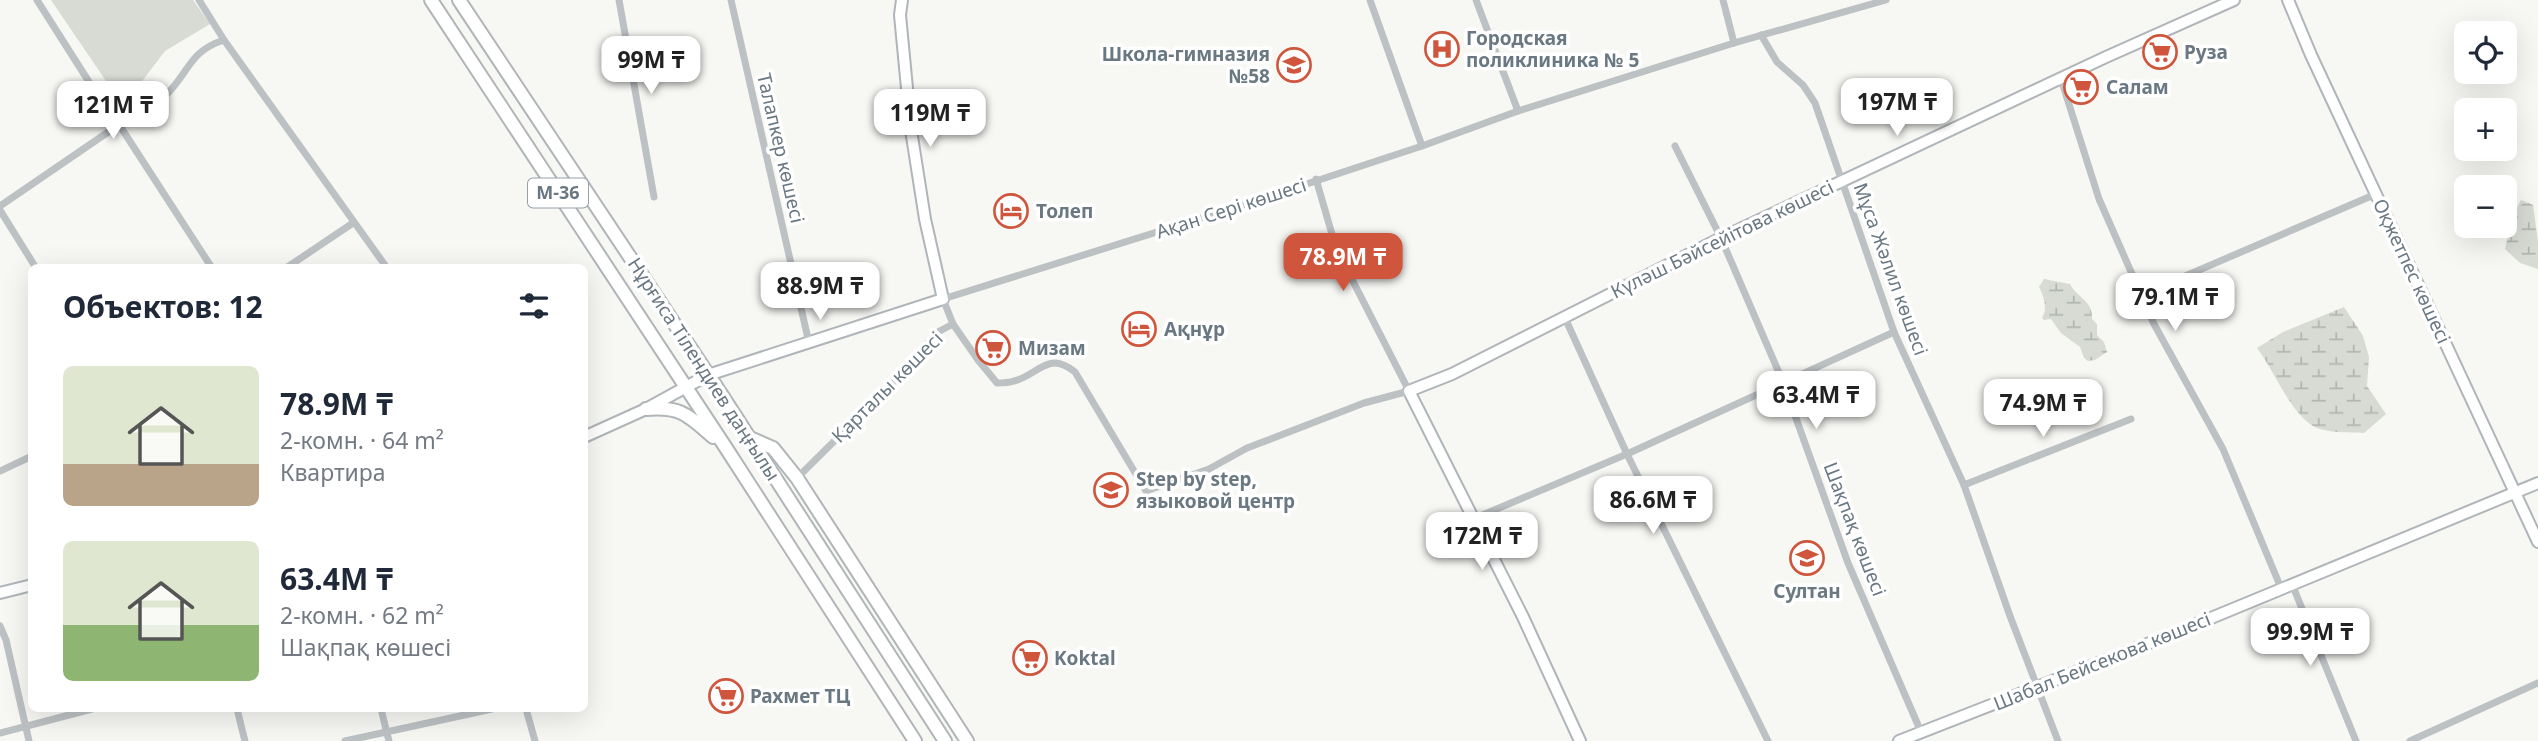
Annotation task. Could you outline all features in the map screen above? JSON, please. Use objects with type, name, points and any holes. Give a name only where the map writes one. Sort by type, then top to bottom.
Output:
[{"type":"main road","name":"Нұрғиса Тілендиев даңғылы","points":[[431,0],[686,386],[915,741]]},
{"type":"main road","name":"Нұрғиса Тілендиев даңғылы","points":[[459,0],[750,438],[945,741]]},
{"type":"main road","points":[[646,409],[668,407],[686,414],[726,448]]},
{"type":"main road","points":[[750,438],[774,448],[797,478],[967,741]]},
{"type":"main road","points":[[813,502],[820,547]]},
{"type":"main road","points":[[895,710],[905,700],[918,699]]},
{"type":"street","points":[[37,0],[209,264]]},
{"type":"street","points":[[199,0],[223,40],[384,264]]},
{"type":"street","points":[[619,0],[654,197]]},
{"type":"street","name":"Талапкер көшесі","points":[[731,0],[808,343]]},
{"type":"street","points":[[895,0],[900,15]]},
{"type":"street","name":"Қарталы көшесі","points":[[797,478],[906,370],[936,332],[953,324],[943,299],[925,219],[911,130],[900,15],[902,0]]},
{"type":"street","points":[[1370,0],[1422,146]]},
{"type":"street","points":[[1476,0],[1518,111]]},
{"type":"street","points":[[1723,0],[1734,43]]},
{"type":"street","name":"Ақан Сері көшесі","points":[[588,435],[646,409],[708,375],[1203,218],[1422,146],[1518,111],[1734,43],[1886,0]]},
{"type":"street","name":"Күләш Бәйсейітова көшесі","points":[[953,324],[997,383],[1015,381],[1048,363],[1066,365],[1075,372],[1146,491],[1209,469],[1247,448],[1364,403],[1409,391],[1452,373],[1721,238],[2234,0]]},
{"type":"street","name":"Оқжетпес көшесі","points":[[2288,0],[2538,542]]},
{"type":"street","name":"Мұса Жәлил көшесі","points":[[1761,35],[1777,62],[1803,85],[1815,103],[1894,332],[1964,485],[2058,741]]},
{"type":"street","points":[[34,264],[0,208],[119,126],[149,110],[167,94],[205,46],[223,40]]},
{"type":"street","points":[[2061,79],[2099,199],[2141,295],[2154,324],[2223,449],[2356,741]]},
{"type":"street","name":"Шақпақ көшесі","points":[[1675,146],[1721,238],[1783,382],[1848,563],[1921,732]]},
{"type":"street","points":[[1316,180],[1336,248],[1522,617],[1580,741]]},
{"type":"street","points":[[2141,295],[2376,194]]},
{"type":"street","points":[[292,264],[353,223]]},
{"type":"street","points":[[1564,318],[1627,454],[1768,741]]},
{"type":"street","points":[[1473,519],[1627,454],[1894,332]]},
{"type":"street","points":[[1964,485],[2132,419]]},
{"type":"street","points":[[0,471],[28,458]]},
{"type":"street","name":"Шабал Бейсекова көшесі","points":[[1899,741],[2038,688],[2538,483]]},
{"type":"street","points":[[0,593],[28,586]]},
{"type":"street","points":[[0,626],[6,640],[29,741]]},
{"type":"street","points":[[2410,741],[2538,683]]},
{"type":"street","points":[[0,733],[82,712]]},
{"type":"street","points":[[238,712],[245,741]]},
{"type":"street","points":[[382,712],[389,741]]},
{"type":"street","points":[[345,741],[478,712]]},
{"type":"street","points":[[527,712],[535,741]]},
{"type":"green space","points":[[51,0],[193,0],[210,24],[165,51],[123,106]]},
{"type":"green space","points":[[2521,200],[2533,205],[2538,241],[2538,269],[2520,263],[2505,249],[2508,238],[2517,238],[2517,207]]},
{"type":"green space","points":[[2044,279],[2070,284],[2087,303],[2092,319],[2097,324],[2097,335],[2104,342],[2107,352],[2088,361],[2080,347],[2061,333],[2051,319],[2042,318],[2045,303],[2039,287]]},
{"type":"green space","points":[[2344,307],[2363,336],[2369,357],[2367,386],[2386,414],[2364,433],[2329,431],[2310,424],[2288,398],[2257,348],[2283,332]]},
{"type":"place","name":"Городская поликлиника № 5","points":[[1442,49]]},
{"type":"place","name":"Руза","points":[[2160,52]]},
{"type":"place","name":"Школа-гимназия №58","points":[[1294,65]]},
{"type":"place","name":"Салам","points":[[2081,87]]},
{"type":"place","name":"Толеп","points":[[1011,211]]},
{"type":"place","name":"Ақнұр","points":[[1139,329]]},
{"type":"place","name":"Мизам","points":[[993,348]]},
{"type":"place","name":"Step by step, языковой центр","points":[[1111,490]]},
{"type":"place","name":"Султан","points":[[1807,558]]},
{"type":"place","name":"Koktal","points":[[1030,658]]},
{"type":"place","name":"Рахмет ТЦ","points":[[726,696]]}]
